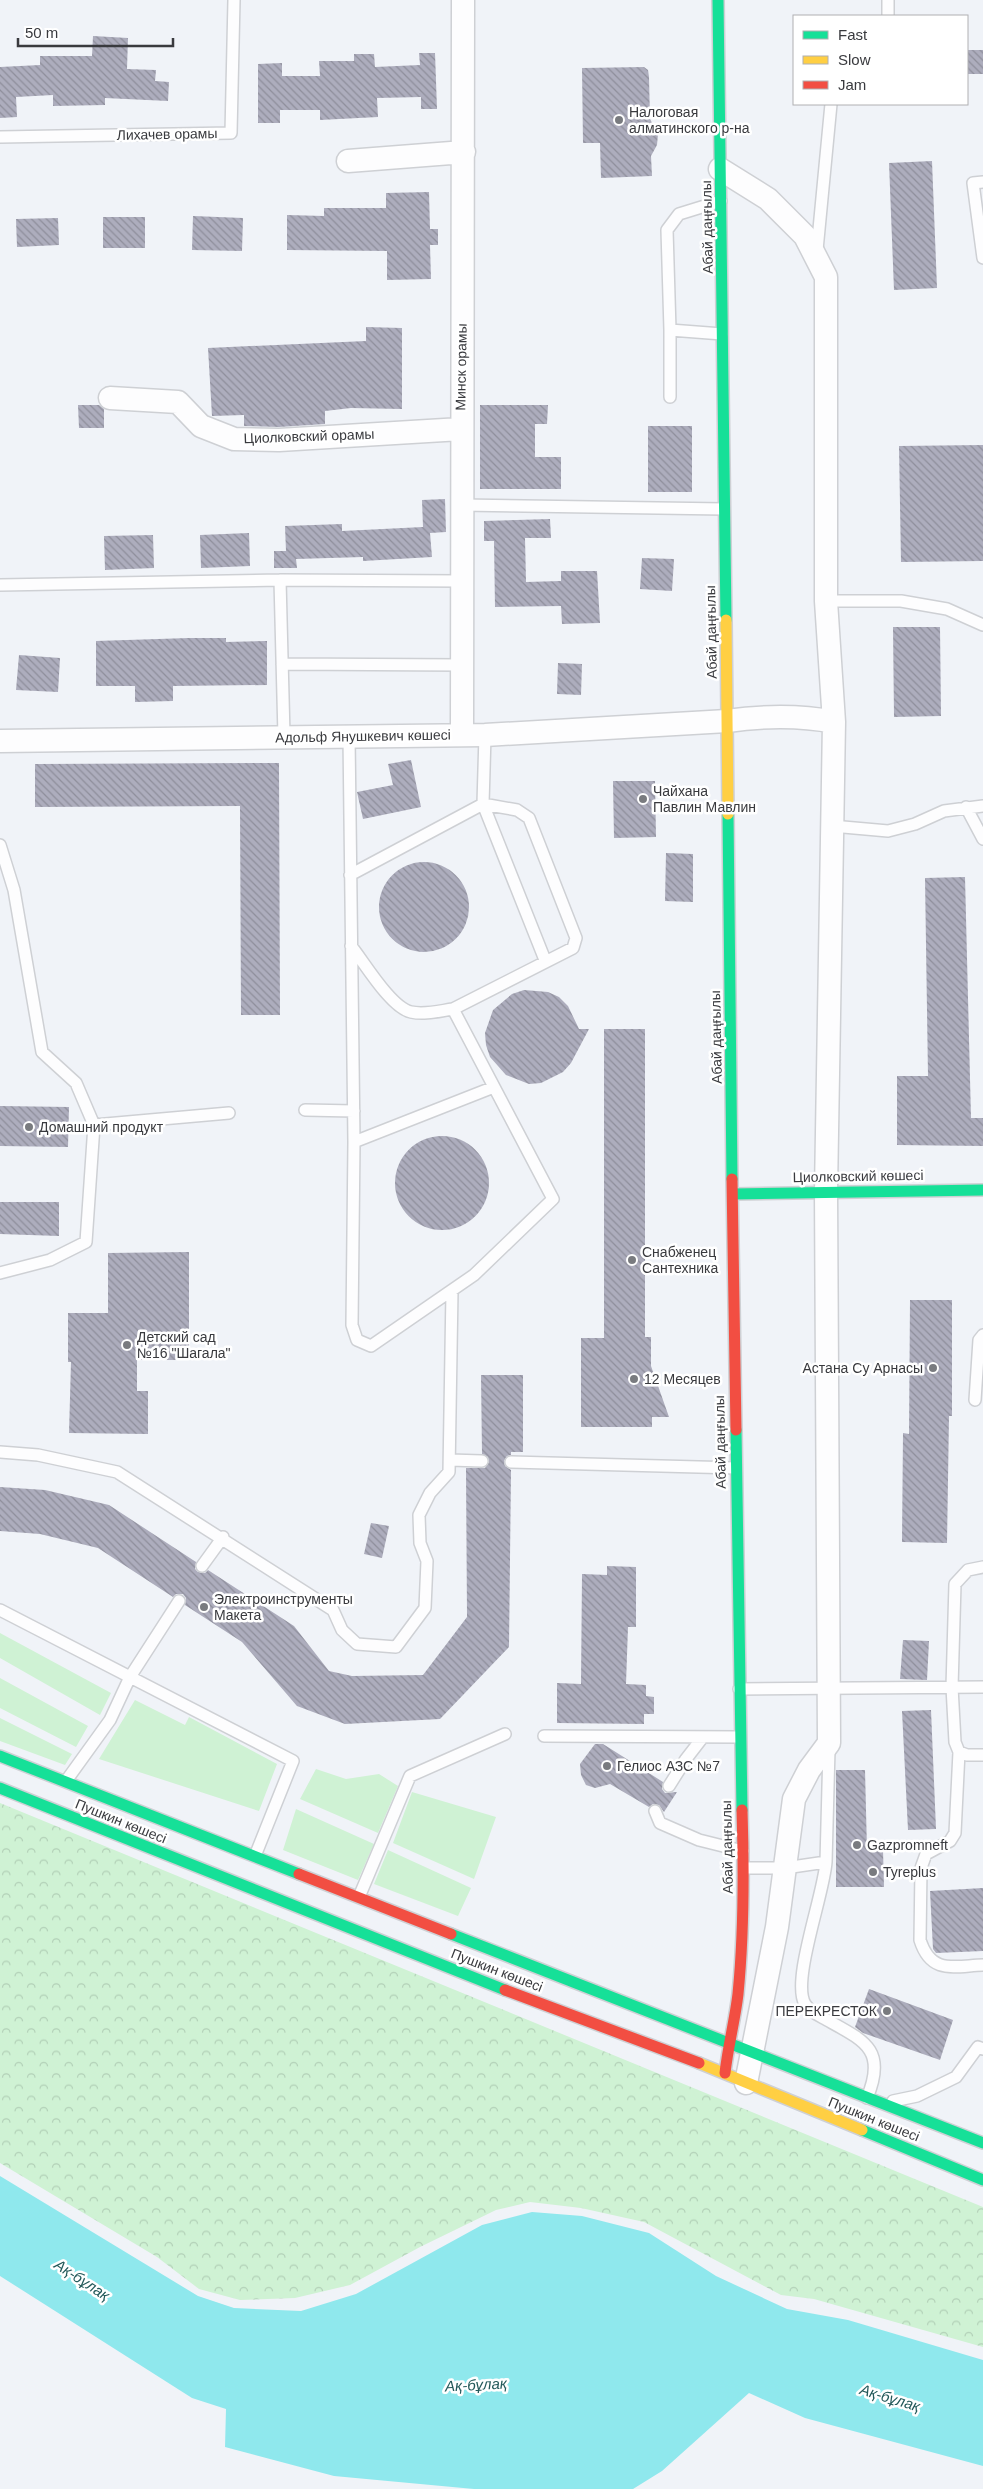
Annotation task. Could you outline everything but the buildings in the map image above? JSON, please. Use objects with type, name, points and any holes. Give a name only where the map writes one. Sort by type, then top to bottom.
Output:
[{"type":"street","name":"Минск орамы","points":[[462,734],[463,0]]},
{"type":"street","name":"Абай даңғылы","points":[[718,0],[724,334],[724,509],[739,1689],[744,1851],[738,1995],[728,2043],[725,2073]]},
{"type":"street","points":[[348,161],[464,152]]},
{"type":"street","points":[[720,169],[768,199],[806,236],[826,277],[826,601],[834,722],[826,1191],[827,1688],[829,1743],[809,1770],[794,1799],[785,1868],[763,2000],[750,2052],[746,2083]]},
{"type":"street","name":"Циолковский орамы","points":[[110,398],[178,402],[201,426],[234,439],[279,440],[461,429]]},
{"type":"street","name":"Адольф Янушкевич көшесі","points":[[0,741],[485,735],[727,722],[757,717],[802,716],[834,722]]},
{"type":"street","name":"Циолковский көшесі","points":[[733,1194],[826,1191],[983,1190]]},
{"type":"street","name":"Пушкин көшесі","points":[[0,1756],[983,2142]]},
{"type":"street","name":"Пушкин көшесі","points":[[0,1788],[416,1956],[725,2073],[983,2180]]},
{"type":"lane","name":"Лихачев орамы","points":[[0,137],[231,133],[234,0]]},
{"type":"lane","points":[[888,0],[888,15]]},
{"type":"lane","points":[[816,257],[831,105]]},
{"type":"lane","points":[[983,182],[973,182],[983,258]]},
{"type":"lane","points":[[670,397],[667,230],[679,214],[721,201]]},
{"type":"lane","points":[[670,330],[724,334]]},
{"type":"lane","points":[[461,505],[724,509]]},
{"type":"lane","points":[[0,585],[280,580],[461,581]]},
{"type":"lane","points":[[280,580],[284,736]]},
{"type":"lane","points":[[826,601],[901,601],[947,609],[983,625]]},
{"type":"lane","points":[[282,664],[462,665]]},
{"type":"lane","points":[[485,735],[483,804],[545,960]]},
{"type":"lane","points":[[349,736],[354,1111],[352,1325],[357,1340],[372,1346],[474,1275],[552,1199],[454,1009]]},
{"type":"lane","points":[[350,875],[483,804],[517,810],[529,818],[576,938],[573,948],[545,960],[454,1009],[427,1014],[408,1012],[391,999],[351,946]]},
{"type":"lane","points":[[832,826],[888,831],[915,824],[944,812],[966,807],[983,806]]},
{"type":"lane","points":[[966,807],[983,839]]},
{"type":"lane","points":[[0,845],[14,890],[42,1052],[76,1083],[94,1125],[86,1242],[50,1260],[0,1273]]},
{"type":"lane","points":[[354,1142],[494,1087]]},
{"type":"lane","points":[[305,1110],[354,1111]]},
{"type":"lane","points":[[94,1125],[229,1113]]},
{"type":"lane","points":[[0,1452],[38,1455],[117,1472],[223,1537],[333,1610],[342,1630],[357,1644],[396,1647],[424,1608],[427,1561],[420,1543],[419,1515],[430,1493],[449,1472],[452,1291]]},
{"type":"lane","points":[[975,1400],[979,1340],[983,1335]]},
{"type":"lane","points":[[450,1460],[482,1461]]},
{"type":"lane","points":[[511,1462],[736,1468]]},
{"type":"lane","points":[[202,1566],[223,1537]]},
{"type":"lane","points":[[983,1567],[968,1570],[955,1584],[952,1687],[955,1742],[958,1752],[956,1833],[950,1841],[926,1854],[921,1868],[920,1940],[933,1963],[945,1967],[983,1965]]},
{"type":"lane","points":[[66,1781],[110,1720],[130,1677],[179,1601]]},
{"type":"lane","points":[[0,1610],[293,1761],[255,1856]]},
{"type":"lane","points":[[739,1689],[983,1687]]},
{"type":"lane","points":[[359,1897],[410,1776],[505,1734]]},
{"type":"lane","points":[[544,1736],[740,1737]]},
{"type":"lane","points":[[669,1786],[703,1737]]},
{"type":"lane","points":[[829,1743],[825,1880],[802,1973],[801,1992],[805,2004],[813,2012],[866,2042],[872,2051],[875,2063],[873,2083],[868,2098]]},
{"type":"lane","points":[[958,1752],[967,1755],[983,1755]]},
{"type":"lane","points":[[656,1811],[660,1823],[699,1840],[744,1851]]},
{"type":"lane","points":[[744,1868],[785,1868],[826,1862]]},
{"type":"lane","points":[[882,2103],[917,2096],[956,2077],[978,2047],[983,2049]]},
{"type":"green space","points":[[0,1633],[111,1693],[100,1715],[0,1658]]},
{"type":"green space","points":[[0,1678],[88,1726],[76,1747],[0,1708]]},
{"type":"green space","points":[[135,1700],[185,1725],[189,1717],[277,1764],[259,1811],[99,1759]]},
{"type":"green space","points":[[0,1718],[72,1754],[65,1765],[0,1741]]},
{"type":"green space","points":[[316,1769],[346,1779],[379,1774],[398,1786],[378,1833],[300,1799]]},
{"type":"green space","points":[[412,1792],[496,1817],[474,1879],[393,1843]]},
{"type":"green space","points":[[0,1803],[983,2207],[983,2347],[814,2299],[781,2295],[644,2222],[581,2208],[530,2202],[496,2210],[420,2247],[350,2285],[295,2298],[240,2300],[199,2289],[157,2257],[0,2163]]},
{"type":"green space","points":[[296,1809],[374,1844],[358,1880],[283,1850]]},
{"type":"green space","points":[[388,1850],[471,1888],[458,1916],[374,1884]]},
{"type":"water","name":"Ақ-бұлақ","points":[[0,2176],[198,2296],[234,2308],[301,2311],[356,2294],[482,2225],[532,2212],[582,2216],[649,2233],[716,2276],[787,2309],[848,2320],[983,2360],[983,2466],[805,2418],[749,2393],[662,2471],[633,2489],[474,2489],[334,2476],[225,2447],[226,2409],[192,2398],[0,2276]]},
{"type":"traffic: fast","points":[[718,0],[726,620]]},
{"type":"traffic: fast","points":[[728,814],[732,1179]]},
{"type":"traffic: fast","points":[[733,1194],[983,1190]]},
{"type":"traffic: fast","points":[[736,1430],[742,1810]]},
{"type":"traffic: fast","points":[[0,1756],[299,1874]]},
{"type":"traffic: fast","points":[[0,1788],[505,1990]]},
{"type":"traffic: fast","points":[[451,1934],[983,2143]]},
{"type":"traffic: fast","points":[[862,2130],[983,2180]]},
{"type":"traffic: slow","points":[[726,620],[728,814]]},
{"type":"traffic: slow","points":[[699,2063],[862,2130]]},
{"type":"traffic: jam","points":[[732,1179],[736,1430]]},
{"type":"traffic: jam","points":[[725,2073],[737,2004],[740,1971],[743,1902],[742,1810]]},
{"type":"traffic: jam","points":[[299,1874],[451,1934]]},
{"type":"traffic: jam","points":[[505,1990],[699,2063]]},
{"type":"place","name":"Налоговая алматинского р-на","points":[[619,120]]},
{"type":"place","name":"Чайхана Павлин Мавлин","points":[[643,799]]},
{"type":"place","name":"Домашний продукт","points":[[29,1127]]},
{"type":"place","name":"Снабженец Сантехника","points":[[632,1260]]},
{"type":"place","name":"Детский сад №16 \"Шагала\"","points":[[127,1345]]},
{"type":"place","name":"Астана Су Арнасы","points":[[933,1368]]},
{"type":"place","name":"12 Месяцев","points":[[634,1379]]},
{"type":"place","name":"Электроинструменты Макета","points":[[204,1607]]},
{"type":"place","name":"Гелиос АЗС №7","points":[[607,1766]]},
{"type":"place","name":"Gazpromneft","points":[[857,1845]]},
{"type":"place","name":"Tyreplus","points":[[873,1872]]},
{"type":"place","name":"ПЕРЕКРЕСТОК","points":[[887,2011]]}]
